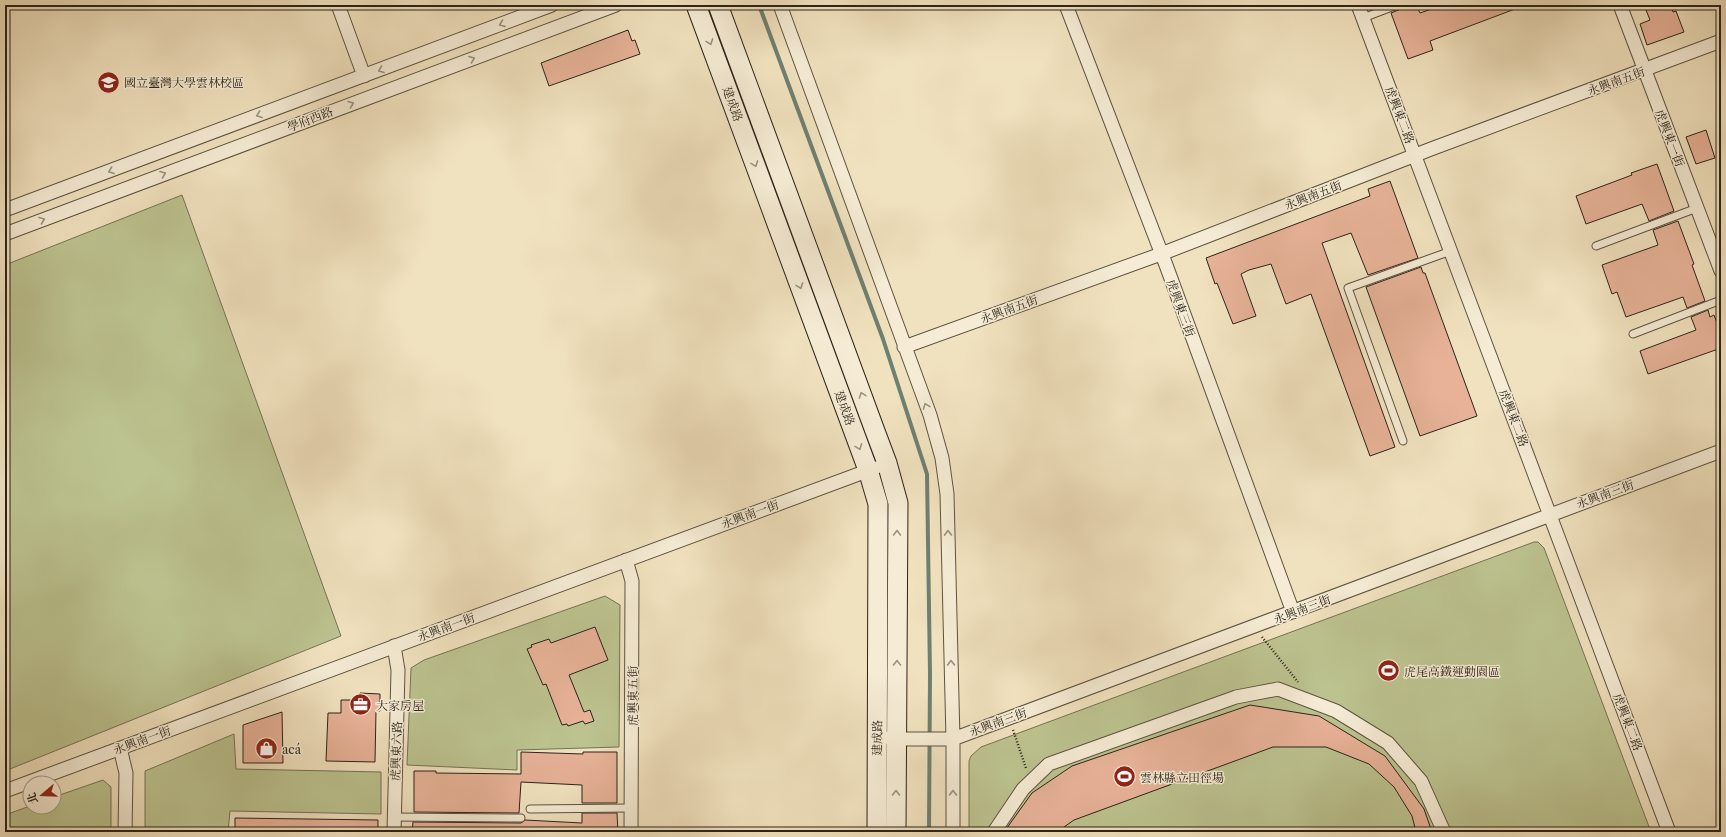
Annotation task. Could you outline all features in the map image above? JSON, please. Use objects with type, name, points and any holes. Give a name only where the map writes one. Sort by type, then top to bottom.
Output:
[{"type":"street","points":[[338,5],[364,76]]},
{"type":"street","name":"學府西路","points":[[5,210],[552,5]]},
{"type":"street","name":"學府西路","points":[[5,234],[616,5]]},
{"type":"street","name":"建成路","points":[[696,5],[868,470],[878,504],[877,832]]},
{"type":"street","name":"建成路","points":[[718,5],[887,463],[898,503],[900,739],[896,832]]},
{"type":"street","points":[[780,5],[930,416],[942,458],[947,494],[948,739],[953,832]]},
{"type":"street","name":"虎興東三街","points":[[1066,5],[1161,254],[1293,612]]},
{"type":"street","name":"虎興東二路","points":[[1358,5],[1669,832]]},
{"type":"street","name":"虎興東一街","points":[[1620,5],[1721,271]]},
{"type":"street","name":"永興南五街","points":[[904,347],[1161,254],[1415,156],[1721,41]]},
{"type":"street","name":"永興南三街","points":[[877,737],[900,739],[948,739],[1293,612],[1721,451]]},
{"type":"street","name":"永興南一街","points":[[5,791],[887,463]]},
{"type":"street","name":"虎興東五街","points":[[626,560],[632,581],[631,832]]},
{"type":"street","name":"虎興東六路","points":[[394,646],[398,670],[394,832]]},
{"type":"street","points":[[994,832],[1006,812],[1030,780],[1049,764],[1236,697],[1278,689],[1336,711],[1388,743],[1422,781],[1444,832]]},
{"type":"street","points":[[120,748],[126,773],[125,832]]},
{"type":"lane","points":[[1362,18],[1397,5]]},
{"type":"lane","points":[[1596,246],[1697,208]]},
{"type":"lane","points":[[1403,441],[1348,288],[1451,251]]},
{"type":"lane","points":[[1633,334],[1721,300]]},
{"type":"lane","points":[[530,809],[631,808]]},
{"type":"lane","points":[[394,817],[521,818]]},
{"type":"path","points":[[1262,637],[1313,701]]},
{"type":"path","points":[[1012,730],[1030,780]]},
{"type":"green space","points":[[182,195],[341,636],[5,771],[5,265]]},
{"type":"green space","name":"虎尾高鐵運動園區","points":[[1534,542],[1538,542],[1544,548],[1651,832],[969,832],[969,761],[971,756],[981,747]]},
{"type":"green space","points":[[605,596],[620,605],[619,747],[517,750],[517,770],[407,765],[411,668],[424,660]]},
{"type":"green space","points":[[234,734],[236,769],[381,772],[381,814],[230,811],[228,832],[145,832],[145,771]]},
{"type":"green space","points":[[103,780],[111,787],[111,832],[5,832],[5,815],[22,809],[22,815],[62,815],[62,794]]},
{"type":"building","points":[[1411,5],[1416,5],[1420,13],[1443,5],[1523,6],[1430,41],[1433,50],[1408,59],[1391,13]]},
{"type":"building","points":[[1644,5],[1671,5],[1673,12],[1676,11],[1684,32],[1647,45],[1640,24],[1650,20]]},
{"type":"building","points":[[628,30],[632,41],[635,40],[640,54],[549,86],[541,63]]},
{"type":"building","points":[[1706,130],[1715,158],[1696,164],[1686,137]]},
{"type":"building","points":[[1657,164],[1674,211],[1649,221],[1642,204],[1586,224],[1576,196]]},
{"type":"building","points":[[1390,181],[1418,258],[1368,275],[1351,233],[1322,243],[1395,447],[1370,456],[1311,294],[1286,304],[1271,264],[1249,270],[1241,274],[1256,316],[1233,324],[1217,283],[1215,284],[1206,258],[1370,196],[1368,189]]},
{"type":"building","points":[[1678,221],[1694,264],[1692,265],[1705,301],[1687,308],[1683,297],[1626,317],[1617,292],[1612,294],[1602,265],[1658,245],[1653,230]]},
{"type":"building","points":[[1421,267],[1423,273],[1425,273],[1477,416],[1420,436],[1366,287]]},
{"type":"building","points":[[1708,310],[1710,317],[1714,315],[1721,334],[1721,348],[1648,374],[1640,351],[1696,330],[1691,317]]},
{"type":"building","points":[[595,627],[608,660],[569,675],[584,712],[590,710],[594,721],[585,724],[583,721],[568,726],[567,724],[562,725],[546,684],[543,685],[527,649],[532,647],[531,645],[549,639],[551,643]]},
{"type":"building","points":[[360,693],[380,694],[380,711],[376,711],[375,762],[326,761],[328,713],[341,713],[341,700],[360,700]]},
{"type":"building","name":"雲林縣立田徑場","points":[[1250,705],[1319,716],[1385,756],[1424,809],[1432,832],[1416,832],[1412,816],[1394,787],[1369,764],[1326,747],[1273,747],[1074,820],[1057,832],[1004,832],[1032,793],[1072,766]]},
{"type":"building","points":[[282,712],[283,763],[243,763],[243,725]]},
{"type":"building","points":[[521,752],[583,754],[583,752],[617,752],[617,803],[582,803],[582,785],[521,782],[519,813],[414,812],[414,771],[436,771],[436,773],[521,774]]},
{"type":"building","points":[[582,813],[617,813],[618,832],[412,832],[413,822],[521,823],[525,820],[582,823]]},
{"type":"building","points":[[235,818],[378,820],[378,832],[235,832]]},
{"type":"waterway","points":[[759,5],[883,339],[927,474],[930,674],[929,832]]},
{"type":"place","name":"國立臺灣大學雲林校區","points":[[109,82]]},
{"type":"place","name":"虎尾高鐵運動園區","points":[[1388,671]]},
{"type":"place","name":"大家房屋","points":[[360,705]]},
{"type":"place","name":"acá","points":[[266,749]]},
{"type":"place","name":"雲林縣立田徑場","points":[[1124,777]]}]
